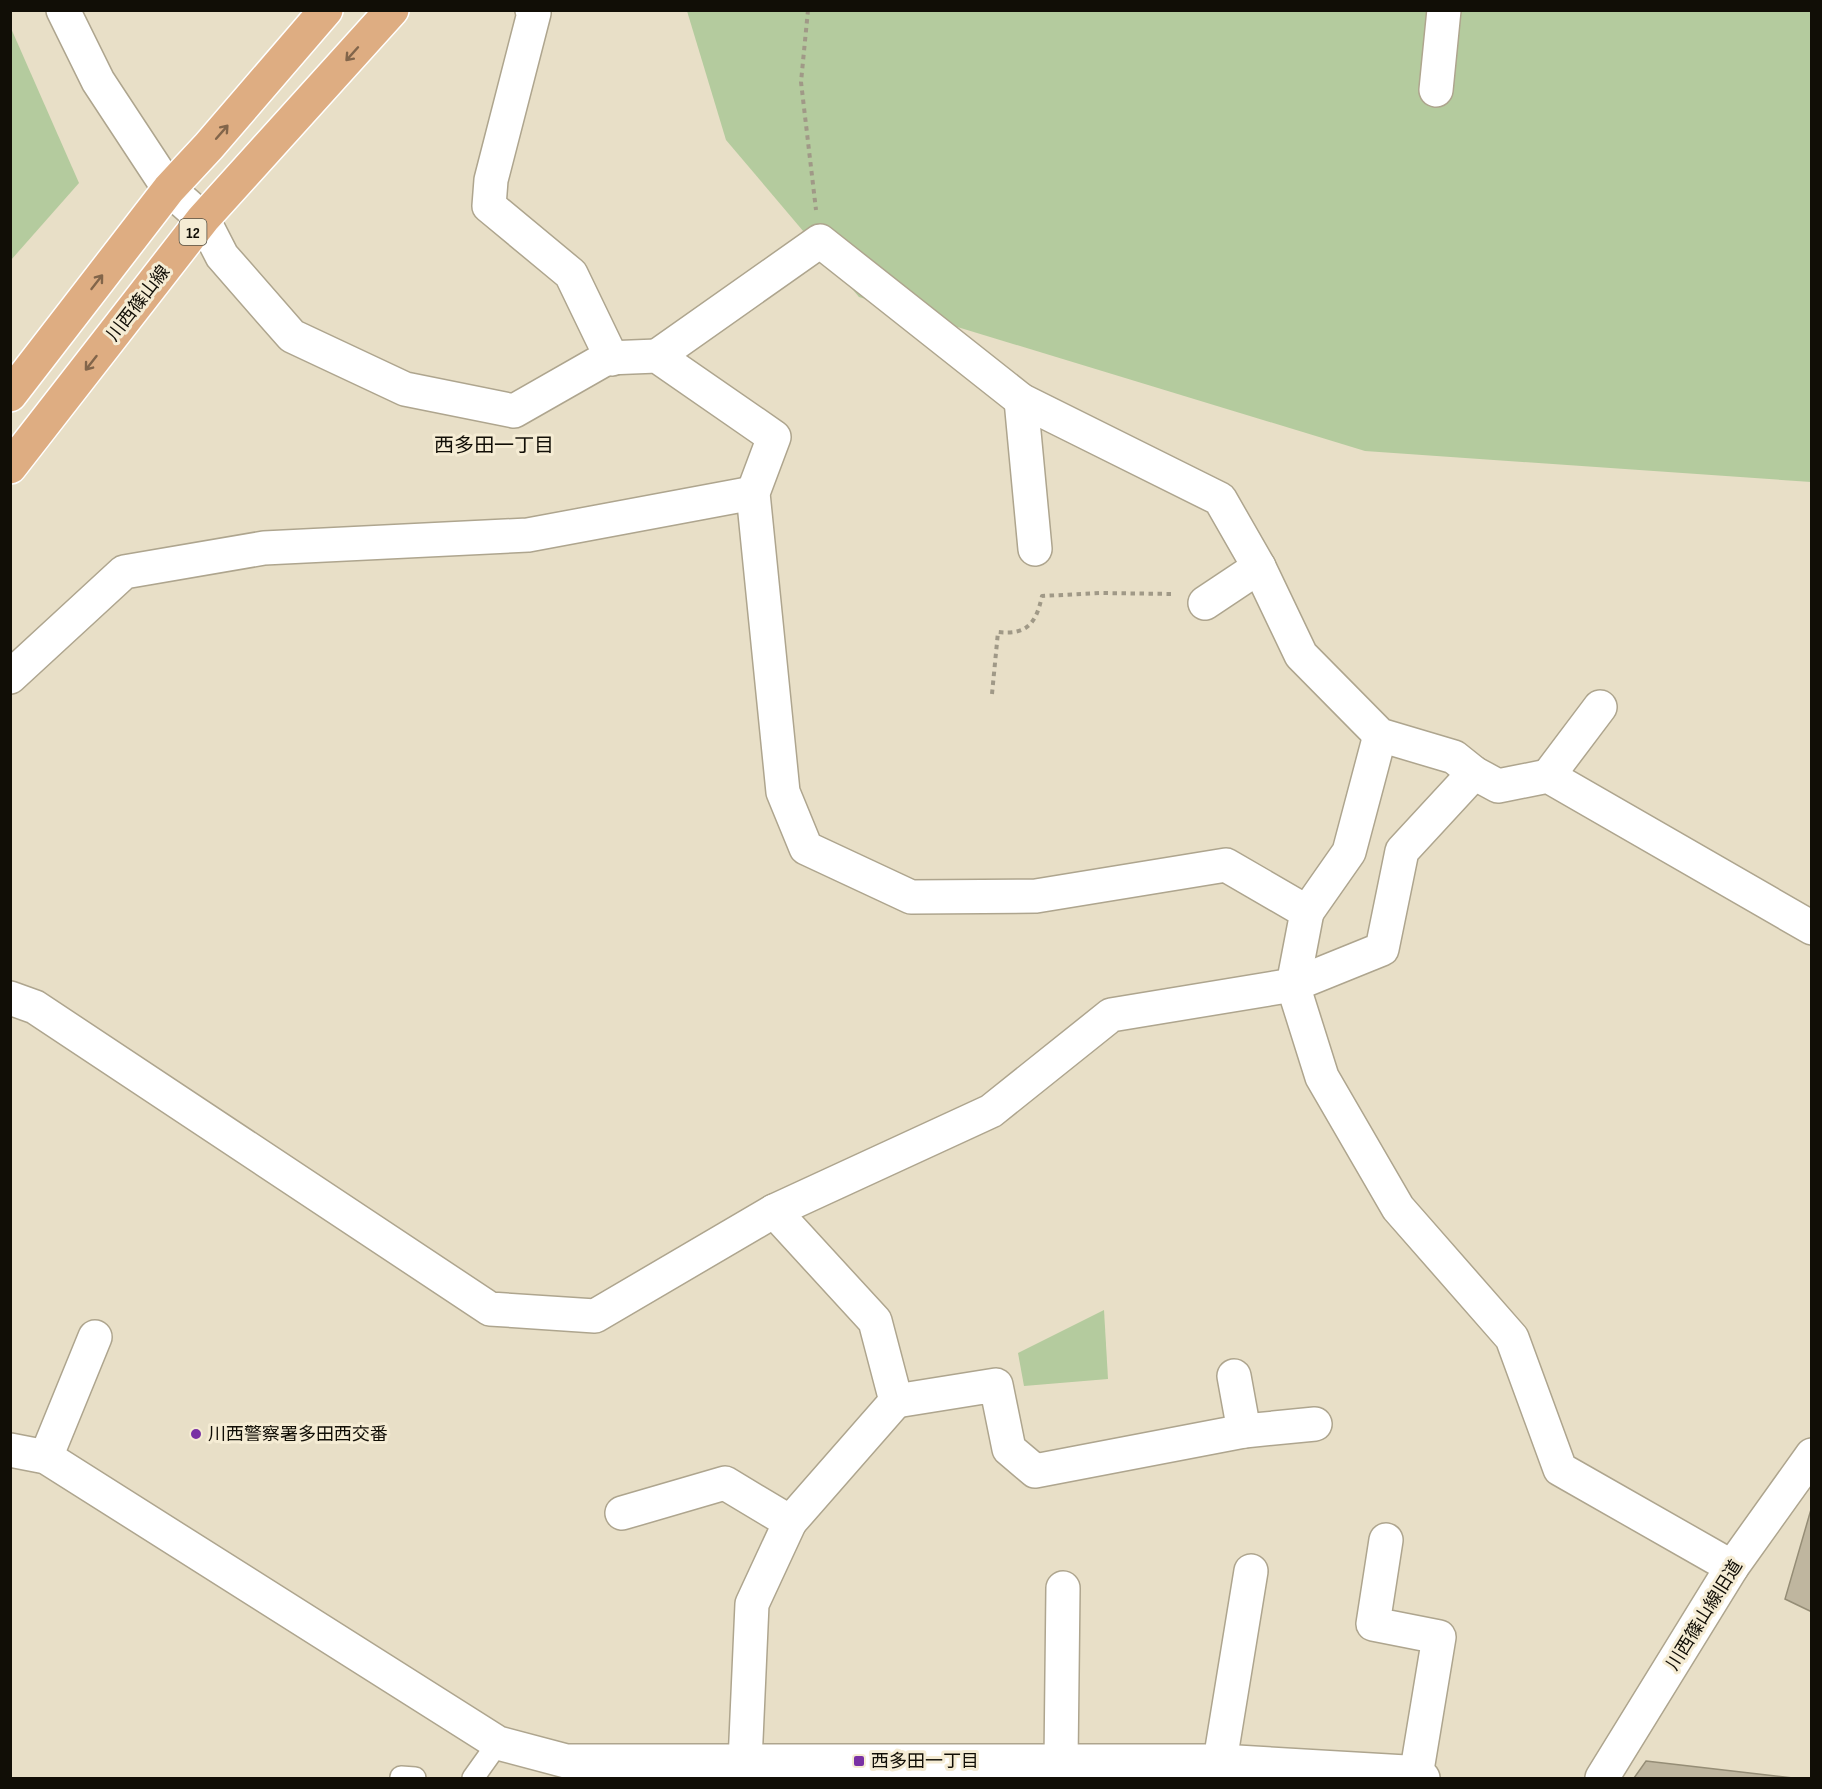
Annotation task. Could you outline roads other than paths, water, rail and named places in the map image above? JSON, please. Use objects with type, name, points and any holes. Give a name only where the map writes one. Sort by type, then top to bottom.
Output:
[{"type":"main road","name":"12","points":[[10,395],[169,189],[326,10]]},
{"type":"main road","name":"川西篠山線","points":[[10,467],[203,219],[392,10]]},
{"type":"street","points":[[63,10],[98,81],[169,189],[203,219],[222,256],[292,336],[405,389],[514,411],[607,358],[657,356],[820,241],[1021,400],[1220,500],[1259,567],[1301,655],[1380,735],[1454,757],[1474,773],[1498,786],[1548,776],[1812,928]]},
{"type":"street","points":[[1436,90],[1444,10]]},
{"type":"street","points":[[533,12],[491,180],[489,206],[571,274],[612,359]]},
{"type":"street","points":[[657,356],[774,437],[753,493],[783,792],[806,848],[911,897],[1036,896],[1226,865],[1307,912]]},
{"type":"street","points":[[1021,400],[1035,549]]},
{"type":"street","points":[[10,677],[124,572],[264,548],[528,535],[753,493]]},
{"type":"street","points":[[1205,603],[1259,567]]},
{"type":"street","points":[[1548,776],[1600,707]]},
{"type":"street","points":[[1380,735],[1349,852],[1307,912],[1293,985],[1322,1077],[1398,1208],[1512,1338],[1560,1469],[1732,1567]]},
{"type":"street","points":[[10,998],[35,1007],[490,1309],[595,1316],[774,1211],[991,1111],[1111,1015],[1293,985],[1382,949],[1402,851],[1474,773]]},
{"type":"street","points":[[774,1211],[875,1321],[896,1401]]},
{"type":"street","points":[[46,1457],[95,1337]]},
{"type":"street","points":[[1234,1376],[1244,1431]]},
{"type":"street","points":[[745,1762],[752,1604],[790,1522],[896,1401],[996,1385],[1009,1449],[1035,1470],[1244,1431],[1315,1424]]},
{"type":"street","points":[[10,1450],[46,1457],[498,1743],[564,1770],[745,1762],[947,1770],[1220,1761],[1273,1771],[1406,1772],[1420,1777],[1439,1637],[1373,1624],[1386,1540]]},
{"type":"street","name":"川西篠山線旧道","points":[[1602,1779],[1732,1567],[1812,1455]]},
{"type":"street","points":[[622,1513],[725,1483],[790,1522]]},
{"type":"street","points":[[1220,1761],[1251,1571]]},
{"type":"street","points":[[1063,1588],[1078,1767]]},
{"type":"lane","points":[[473,1779],[498,1743]]},
{"type":"place","name":"川西警察署多田西交番","points":[[196,1434]]},
{"type":"place","name":"西多田一丁目","points":[[859,1761]]},
{"type":"district","name":"西多田一丁目","points":[[494,445]]}]
